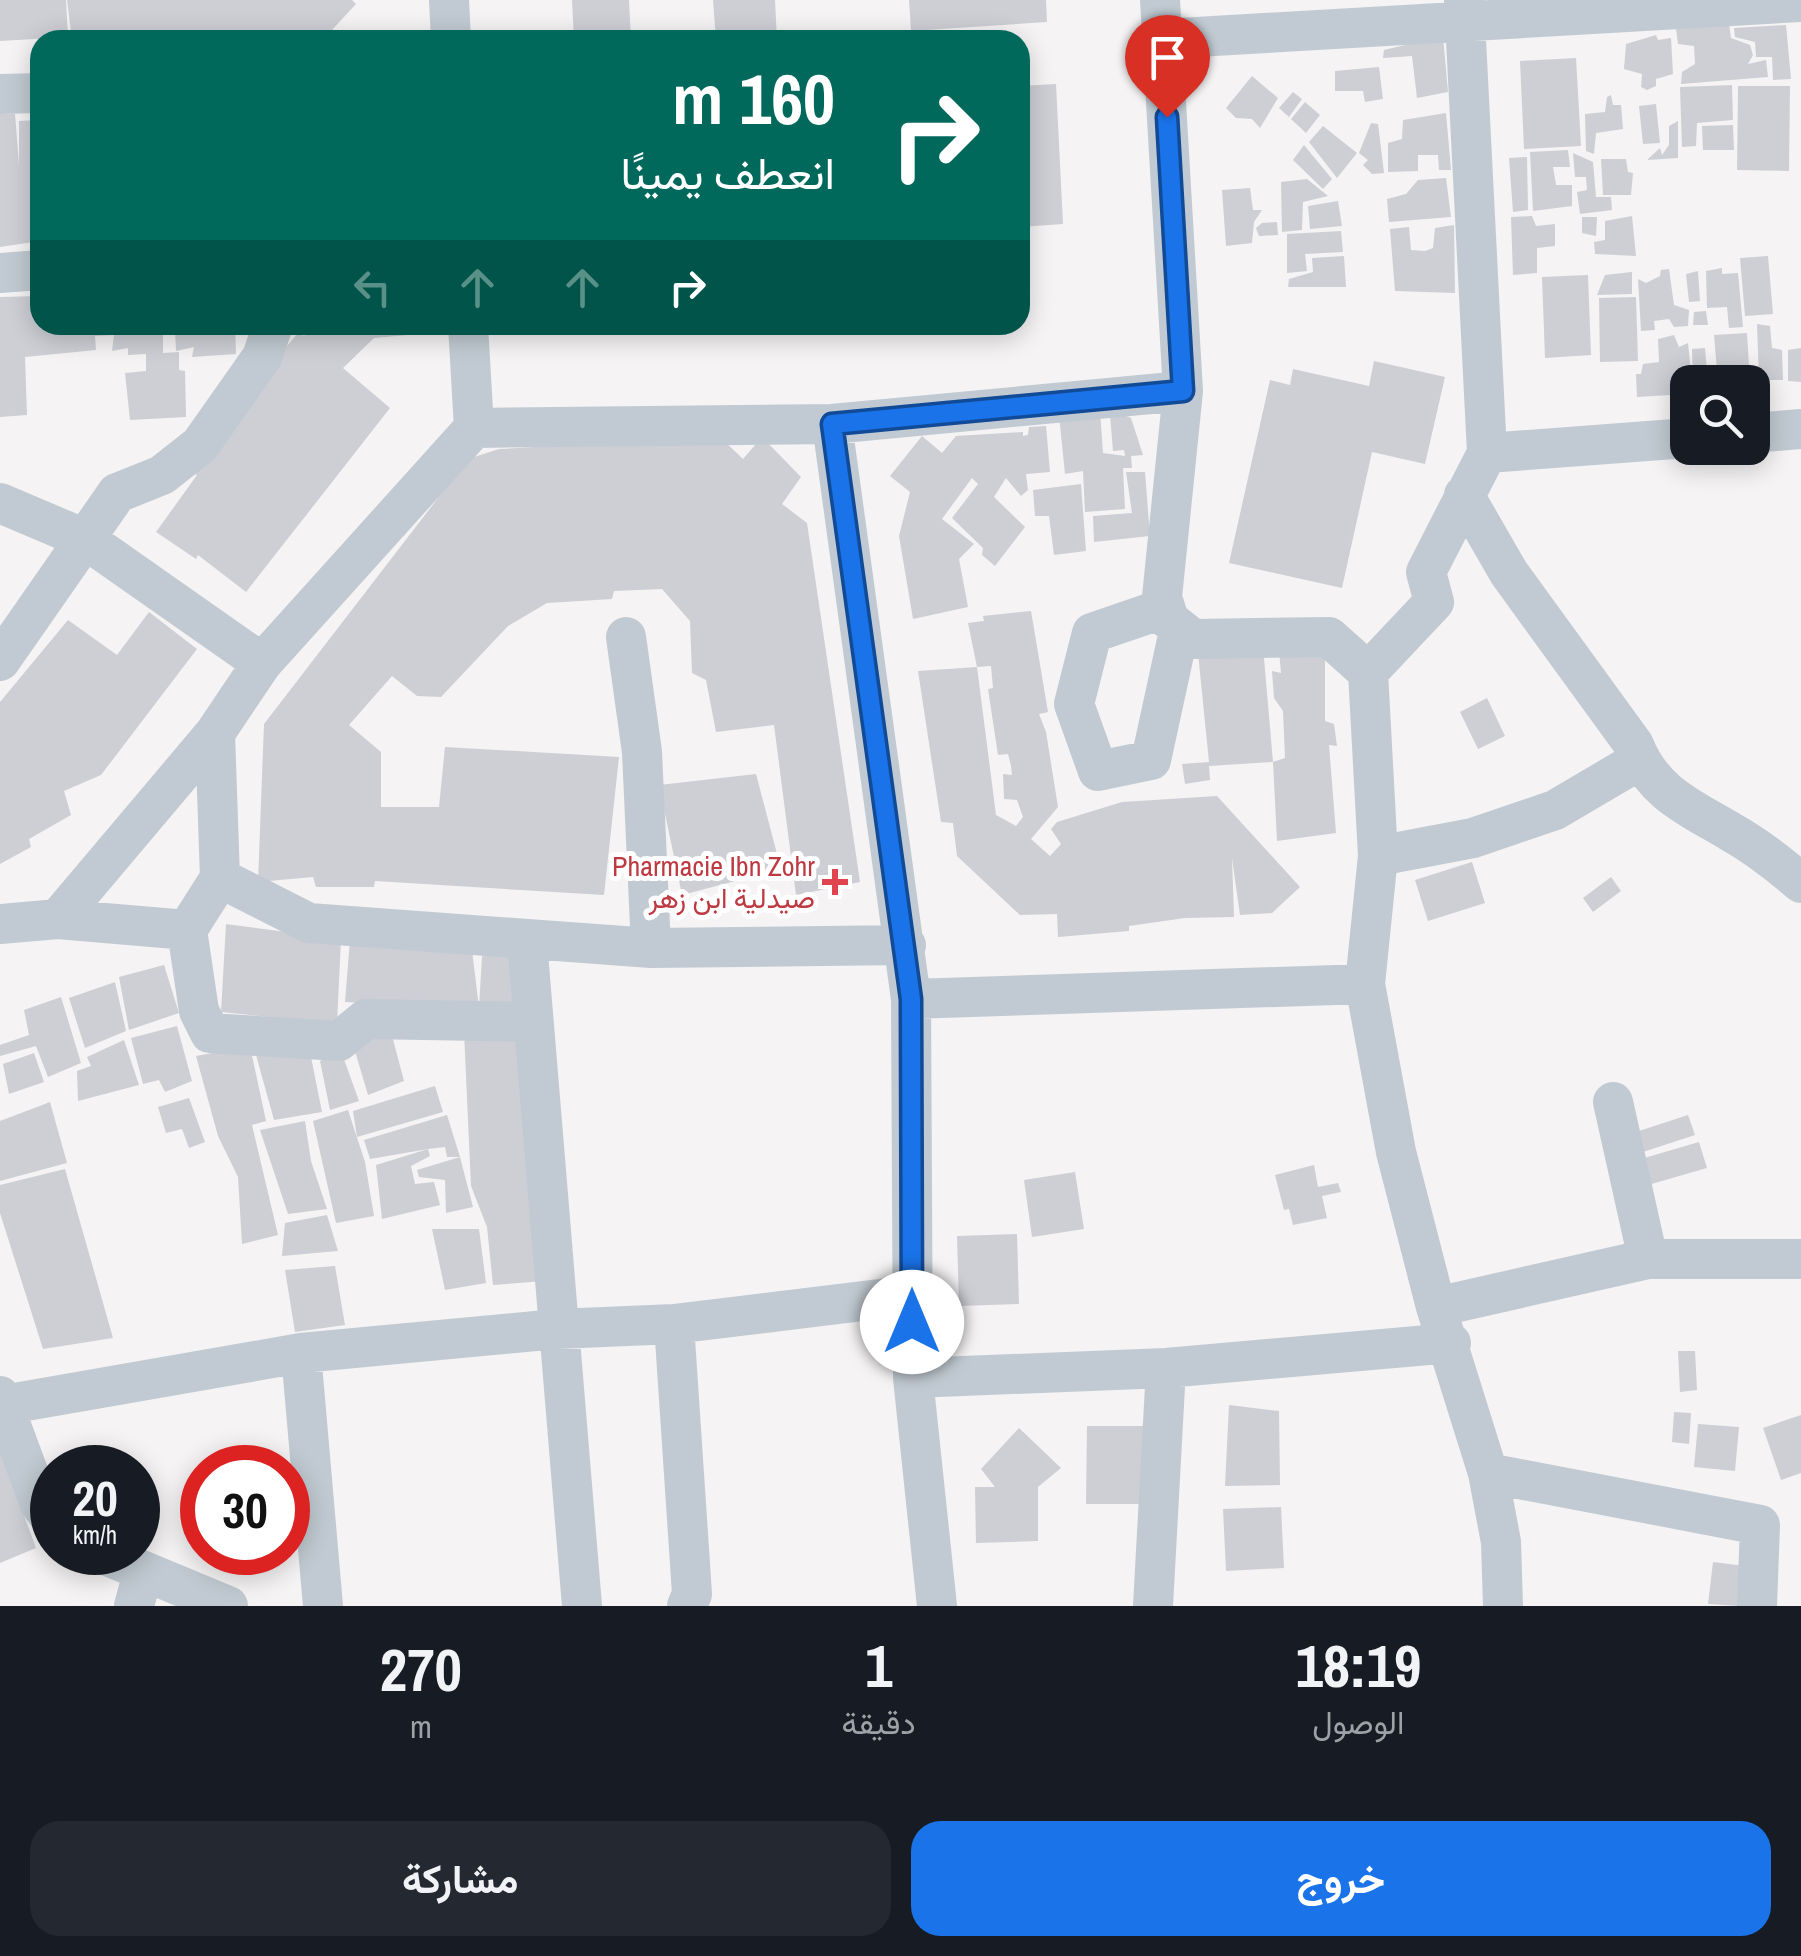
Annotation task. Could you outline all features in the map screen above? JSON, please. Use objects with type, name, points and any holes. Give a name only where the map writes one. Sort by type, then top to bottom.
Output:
[{"type":"street","points":[[449,0],[451,30]]},
{"type":"street","points":[[1503,1606],[1501,1542],[1488,1473],[1396,1152],[1365,984],[1378,856],[1368,672],[1329,637],[1194,639],[1172,619],[1162,597],[1183,391],[1161,20],[1801,2]]},
{"type":"street","points":[[1368,672],[1434,602],[1426,572],[1487,453],[1465,12]]},
{"type":"street","points":[[0,94],[30,92]]},
{"type":"street","points":[[0,273],[30,271]]},
{"type":"street","points":[[0,661],[117,493],[162,475],[200,445],[262,357],[270,335]]},
{"type":"street","points":[[58,918],[215,732],[262,664],[474,428],[469,335]]},
{"type":"street","points":[[474,428],[832,424],[1183,391]]},
{"type":"street","points":[[832,424],[911,999],[913,1378],[938,1606]]},
{"type":"street","points":[[1770,432],[1801,429]]},
{"type":"street","points":[[1487,453],[1670,439]]},
{"type":"street","points":[[1464,495],[1509,573],[1634,745],[1661,789],[1695,815],[1767,854],[1801,882]]},
{"type":"street","points":[[0,503],[85,539],[262,664]]},
{"type":"street","points":[[626,637],[642,752],[651,948]]},
{"type":"street","points":[[215,732],[220,878],[187,930],[199,1011],[210,1033],[339,1041],[366,1019],[533,1022]]},
{"type":"street","points":[[1378,856],[1472,838],[1555,810],[1640,760]]},
{"type":"street","points":[[220,878],[309,923],[651,948],[906,945]]},
{"type":"street","points":[[0,924],[58,918],[187,930]]},
{"type":"street","points":[[527,941],[582,1606]]},
{"type":"street","points":[[911,999],[1365,984]]},
{"type":"street","points":[[1613,1102],[1648,1259]]},
{"type":"street","points":[[913,1378],[1166,1368],[1444,1325],[1648,1259],[1801,1259]]},
{"type":"street","points":[[30,1477],[2,1401],[301,1354],[557,1329],[674,1324],[912,1295]]},
{"type":"street","points":[[674,1324],[692,1594],[686,1606]]},
{"type":"street","points":[[301,1354],[323,1606]]},
{"type":"street","points":[[1152,1606],[1166,1368]]},
{"type":"street","points":[[1488,1473],[1760,1525],[1757,1606]]},
{"type":"street","points":[[138,1589],[228,1606]]},
{"type":"building","points":[[0,0],[66,0],[68,30],[30,30],[30,39],[0,41]]},
{"type":"building","points":[[67,0],[352,0],[356,4],[332,30],[71,30]]},
{"type":"building","points":[[572,0],[629,0],[630,30],[574,30]]},
{"type":"building","points":[[713,0],[775,0],[776,30],[715,30]]},
{"type":"building","points":[[909,0],[1046,0],[1047,22],[911,30]]},
{"type":"building","points":[[1729,24],[1731,38],[1750,45],[1753,55],[1748,64],[1766,60],[1768,77],[1681,84],[1682,72],[1695,64],[1694,46],[1678,44],[1676,29]]},
{"type":"building","points":[[1786,25],[1791,79],[1773,80],[1772,57],[1756,57],[1755,42],[1735,37],[1734,28]]},
{"type":"building","points":[[1656,35],[1658,40],[1671,38],[1673,74],[1656,79],[1656,86],[1647,90],[1641,87],[1642,74],[1624,69],[1626,44]]},
{"type":"building","points":[[1443,36],[1448,92],[1417,98],[1412,56],[1383,58],[1384,50]]},
{"type":"building","points":[[1576,58],[1581,146],[1524,149],[1520,61]]},
{"type":"building","points":[[1379,67],[1383,99],[1365,102],[1363,91],[1335,91],[1335,71]]},
{"type":"building","points":[[1252,76],[1278,98],[1260,128],[1252,119],[1236,118],[1226,108]]},
{"type":"building","points":[[1056,84],[1063,224],[1030,226],[1030,85]]},
{"type":"building","points":[[1732,85],[1733,120],[1697,123],[1696,146],[1682,147],[1680,87]]},
{"type":"building","points":[[1738,86],[1790,86],[1789,171],[1737,170]]},
{"type":"building","points":[[1293,92],[1302,99],[1289,117],[1279,108]]},
{"type":"building","points":[[1611,95],[1613,105],[1621,105],[1623,129],[1596,133],[1594,154],[1586,151],[1585,114],[1605,112],[1607,97]]},
{"type":"building","points":[[1305,102],[1320,115],[1306,133],[1291,119]]},
{"type":"building","points":[[1656,104],[1660,143],[1643,144],[1639,106]]},
{"type":"building","points":[[1446,113],[1451,170],[1439,170],[1438,155],[1418,155],[1418,171],[1388,172],[1388,143],[1402,139],[1403,120]]},
{"type":"building","points":[[0,114],[15,114],[19,165],[19,121],[30,120],[30,242],[0,247]]},
{"type":"building","points":[[1678,121],[1678,158],[1647,160],[1660,148],[1662,155],[1669,145],[1669,126]]},
{"type":"building","points":[[1371,123],[1378,124],[1384,173],[1372,174],[1363,165],[1368,160],[1359,153]]},
{"type":"building","points":[[1733,125],[1734,150],[1703,150],[1702,126]]},
{"type":"building","points":[[1323,126],[1357,153],[1337,178],[1309,142]]},
{"type":"building","points":[[1304,145],[1332,179],[1323,189],[1293,160]]},
{"type":"building","points":[[1568,150],[1570,167],[1553,167],[1556,185],[1572,185],[1572,206],[1533,211],[1530,152]]},
{"type":"building","points":[[1573,153],[1593,162],[1596,197],[1611,197],[1612,210],[1580,214],[1577,192],[1587,190],[1586,177],[1575,177]]},
{"type":"building","points":[[1527,157],[1528,210],[1513,212],[1509,158]]},
{"type":"building","points":[[1601,159],[1626,159],[1628,172],[1633,173],[1631,195],[1603,195]]},
{"type":"building","points":[[1446,178],[1451,217],[1389,222],[1387,199],[1406,194],[1418,180]]},
{"type":"building","points":[[1307,179],[1328,196],[1303,202],[1302,230],[1282,232],[1281,182]]},
{"type":"building","points":[[1250,188],[1253,210],[1262,210],[1254,222],[1252,243],[1226,246],[1222,190]]},
{"type":"building","points":[[1338,201],[1342,226],[1310,229],[1308,206]]},
{"type":"building","points":[[1532,216],[1536,226],[1555,224],[1555,246],[1537,248],[1537,273],[1513,275],[1511,217]]},
{"type":"building","points":[[1632,216],[1636,256],[1595,254],[1594,242],[1605,240],[1605,221]]},
{"type":"building","points":[[1582,217],[1597,217],[1596,236],[1582,233]]},
{"type":"building","points":[[1277,222],[1278,235],[1259,236],[1256,228],[1262,223]]},
{"type":"building","points":[[1454,225],[1455,293],[1395,291],[1390,229],[1409,227],[1411,250],[1425,251],[1433,248],[1435,228]]},
{"type":"building","points":[[1341,231],[1343,252],[1305,254],[1307,271],[1287,273],[1287,234]]},
{"type":"building","points":[[1344,256],[1346,287],[1288,287],[1289,279],[1313,272],[1312,258]]},
{"type":"building","points":[[1768,256],[1773,314],[1745,316],[1740,258]]},
{"type":"building","points":[[1722,268],[1722,274],[1738,273],[1743,327],[1729,328],[1727,307],[1707,308],[1706,271]]},
{"type":"building","points":[[1669,269],[1674,305],[1689,310],[1688,326],[1674,327],[1669,319],[1654,321],[1655,330],[1641,331],[1638,279],[1646,283],[1660,276],[1661,270]]},
{"type":"building","points":[[1698,271],[1700,301],[1689,302],[1686,274]]},
{"type":"building","points":[[1632,272],[1632,294],[1597,295],[1605,275]]},
{"type":"building","points":[[1588,275],[1591,355],[1545,358],[1542,277]]},
{"type":"building","points":[[30,296],[30,335],[114,335],[95,336],[96,350],[25,357],[27,415],[0,417],[0,297]]},
{"type":"building","points":[[1636,297],[1638,361],[1600,362],[1599,298]]},
{"type":"building","points":[[1706,311],[1708,325],[1693,325],[1694,312]]},
{"type":"building","points":[[1757,324],[1770,326],[1772,348],[1782,350],[1783,380],[1770,380],[1770,365],[1758,365]]},
{"type":"building","points":[[1747,333],[1749,365],[1717,365],[1714,335]]},
{"type":"building","points":[[114,335],[163,335],[163,353],[179,352],[179,370],[185,371],[186,417],[130,420],[125,373],[146,371],[146,354],[128,355],[128,348],[112,351]]},
{"type":"building","points":[[175,335],[235,335],[236,354],[192,357],[194,347],[176,351]]},
{"type":"building","points":[[296,335],[408,335],[374,338],[343,368],[390,408],[246,592],[198,555],[196,559],[156,532],[197,475],[190,472],[260,377]]},
{"type":"building","points":[[1674,335],[1679,347],[1688,343],[1690,365],[1670,365],[1670,395],[1637,397],[1636,374],[1641,374],[1643,364],[1659,362],[1658,339]]},
{"type":"building","points":[[1705,348],[1706,365],[1692,365],[1692,349]]},
{"type":"building","points":[[1801,348],[1801,382],[1788,381],[1788,350]]},
{"type":"building","points":[[1374,361],[1445,377],[1425,464],[1372,452],[1342,588],[1229,563],[1270,380],[1290,385],[1293,369],[1369,386]]},
{"type":"building","points":[[1100,411],[1103,453],[1125,456],[1124,450],[1113,451],[1110,415],[1119,413],[1131,418],[1143,455],[1131,456],[1132,468],[1123,468],[1125,509],[1085,512],[1083,471],[1065,474],[1059,415]]},
{"type":"building","points":[[1046,426],[1050,472],[1026,474],[1028,490],[1021,496],[1006,478],[994,497],[1025,527],[995,566],[982,555],[983,548],[952,518],[978,484],[972,478],[942,519],[974,544],[959,559],[968,607],[913,619],[899,536],[910,492],[890,476],[922,436],[942,453],[956,436],[1023,432],[1023,436],[1028,435],[1029,427]]},
{"type":"building","points":[[720,437],[743,459],[762,437],[801,477],[782,504],[807,523],[860,882],[796,895],[774,725],[716,732],[706,680],[692,673],[690,621],[662,589],[614,591],[612,599],[547,603],[508,626],[441,697],[417,696],[392,676],[349,725],[381,752],[381,807],[439,807],[445,747],[619,757],[604,895],[375,881],[374,887],[316,887],[313,877],[258,882],[264,724],[468,459],[499,449]]},
{"type":"building","points":[[1126,472],[1145,472],[1150,536],[1094,542],[1093,516],[1132,513]]},
{"type":"building","points":[[1081,484],[1086,551],[1054,555],[1049,516],[1035,516],[1033,490]]},
{"type":"building","points":[[1031,611],[1048,712],[1039,714],[1046,732],[1058,807],[1031,839],[1050,856],[1061,844],[1051,829],[1057,822],[1122,802],[1217,796],[1300,887],[1272,913],[1240,915],[1232,858],[1234,917],[1185,918],[1129,926],[1129,931],[1058,937],[1057,914],[1020,915],[957,856],[953,823],[941,822],[918,671],[977,667],[968,623],[984,621],[983,616]],"holes":[[[991,666],[993,688],[988,689],[998,755],[1008,754],[1012,775],[1003,774],[1004,799],[1017,800],[1023,817],[1016,826],[996,815],[977,667]]]},
{"type":"building","points":[[149,612],[197,649],[101,775],[64,791],[71,815],[29,839],[31,847],[0,864],[0,702],[68,620],[117,655]]},
{"type":"building","points":[[1325,646],[1325,721],[1334,724],[1337,746],[1329,745],[1336,833],[1277,841],[1273,762],[1285,758],[1283,711],[1274,698],[1272,671],[1281,673],[1279,650]]},
{"type":"building","points":[[1263,647],[1273,762],[1209,766],[1210,780],[1185,784],[1182,764],[1209,762],[1198,653]]},
{"type":"building","points":[[1487,698],[1505,736],[1478,749],[1460,712]]},
{"type":"building","points":[[756,774],[781,869],[682,895],[659,785]]},
{"type":"building","points":[[1472,862],[1485,903],[1428,921],[1415,880]]},
{"type":"building","points":[[1611,877],[1621,891],[1593,912],[1583,898]]},
{"type":"building","points":[[226,924],[341,939],[337,1024],[221,1012]]},
{"type":"building","points":[[350,940],[472,950],[479,1008],[345,1002]]},
{"type":"building","points":[[517,955],[517,1006],[479,1008],[482,956]]},
{"type":"building","points":[[164,965],[179,1013],[129,1030],[119,977]]},
{"type":"building","points":[[115,982],[126,1031],[85,1048],[69,998]]},
{"type":"building","points":[[61,997],[81,1063],[48,1077],[36,1046],[0,1056],[0,1045],[29,1035],[24,1010]]},
{"type":"building","points":[[177,1026],[192,1081],[165,1092],[159,1080],[143,1084],[131,1038]]},
{"type":"building","points":[[390,1028],[404,1081],[368,1095],[352,1041]]},
{"type":"building","points":[[519,1028],[545,1281],[493,1285],[487,1227],[471,1186],[464,1032]]},
{"type":"building","points":[[124,1040],[139,1085],[78,1101],[77,1071],[91,1066],[87,1057]]},
{"type":"building","points":[[250,1046],[266,1121],[252,1125],[278,1235],[242,1244],[238,1177],[218,1136],[196,1056]]},
{"type":"building","points":[[341,1051],[359,1101],[330,1110],[320,1061]]},
{"type":"building","points":[[310,1052],[322,1112],[274,1120],[256,1055]]},
{"type":"building","points":[[34,1053],[44,1082],[9,1094],[3,1064]]},
{"type":"building","points":[[435,1086],[443,1112],[357,1137],[353,1111]]},
{"type":"building","points":[[189,1098],[205,1142],[189,1148],[182,1129],[166,1133],[158,1107]]},
{"type":"building","points":[[50,1102],[67,1163],[0,1181],[0,1121]]},
{"type":"building","points":[[348,1110],[365,1162],[374,1216],[336,1223],[313,1121]]},
{"type":"building","points":[[447,1115],[460,1157],[447,1157],[445,1147],[370,1159],[364,1140]]},
{"type":"building","points":[[1688,1115],[1695,1135],[1643,1152],[1636,1132]]},
{"type":"building","points":[[305,1121],[311,1161],[327,1209],[288,1214],[260,1130]]},
{"type":"building","points":[[1699,1142],[1707,1168],[1648,1185],[1641,1159]]},
{"type":"building","points":[[428,1149],[430,1156],[411,1166],[415,1184],[434,1182],[440,1205],[382,1219],[376,1165]]},
{"type":"building","points":[[460,1157],[473,1207],[446,1213],[445,1180],[419,1177],[417,1170]]},
{"type":"building","points":[[1314,1165],[1318,1187],[1338,1183],[1341,1192],[1322,1196],[1327,1218],[1293,1225],[1289,1209],[1284,1210],[1275,1175]]},
{"type":"building","points":[[65,1169],[113,1338],[43,1349],[0,1213],[0,1185]]},
{"type":"building","points":[[1075,1172],[1084,1229],[1032,1237],[1024,1180]]},
{"type":"building","points":[[327,1215],[338,1251],[282,1256],[285,1223]]},
{"type":"building","points":[[432,1229],[479,1229],[486,1283],[445,1290]]},
{"type":"building","points":[[1017,1234],[1019,1304],[959,1306],[957,1236]]},
{"type":"building","points":[[335,1266],[345,1325],[295,1332],[285,1270]]},
{"type":"building","points":[[1678,1351],[1695,1351],[1697,1390],[1680,1392]]},
{"type":"building","points":[[1229,1405],[1279,1411],[1280,1485],[1225,1486]]},
{"type":"building","points":[[1674,1412],[1691,1413],[1689,1444],[1672,1442]]},
{"type":"building","points":[[1801,1415],[1801,1473],[1781,1480],[1763,1428]]},
{"type":"building","points":[[1698,1424],[1739,1427],[1735,1471],[1694,1467]]},
{"type":"building","points":[[1087,1426],[1143,1426],[1142,1504],[1086,1504]]},
{"type":"building","points":[[1019,1428],[1061,1468],[1038,1487],[1038,1541],[976,1543],[975,1487],[995,1487],[981,1469]]},
{"type":"building","points":[[0,1450],[30,1532],[30,1550],[0,1563]]},
{"type":"building","points":[[1281,1507],[1284,1568],[1226,1571],[1223,1509]]},
{"type":"building","points":[[1713,1562],[1745,1566],[1740,1606],[1708,1604]]},
{"type":"place","name":"Pharmacie Ibn Zohr صيدلية ابن زهر","points":[[835,882]]},
{"type":"route","points":[[912,1322],[911,999],[832,424],[1183,391],[1167,117]]}]
